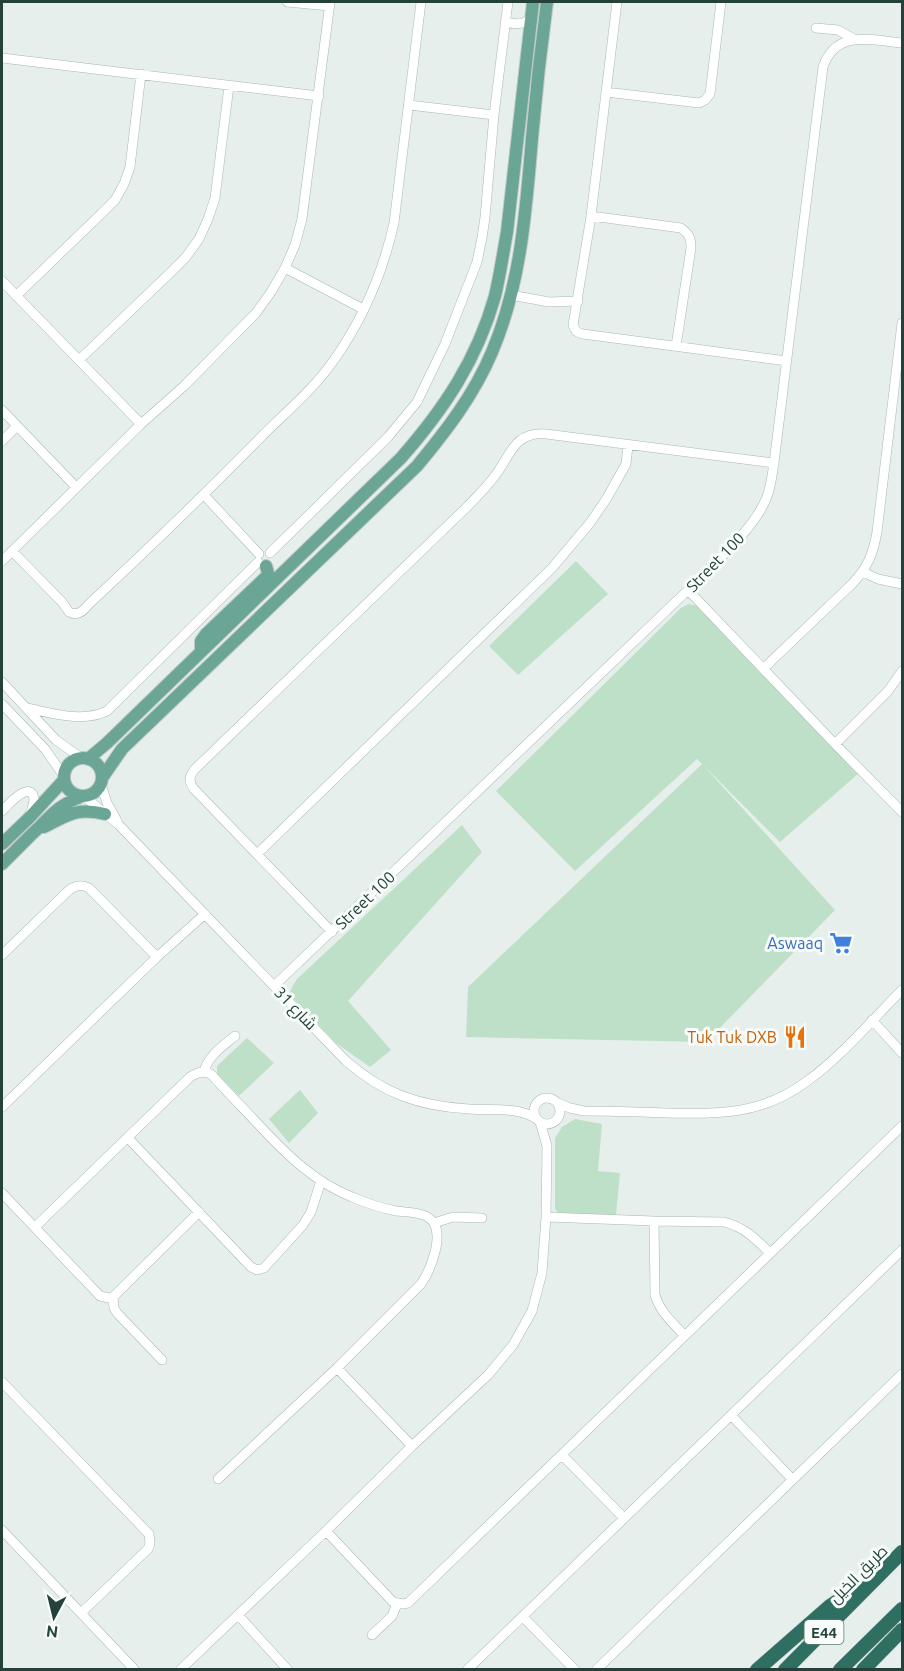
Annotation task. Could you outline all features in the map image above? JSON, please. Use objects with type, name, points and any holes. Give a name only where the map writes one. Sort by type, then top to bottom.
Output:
[{"type":"highway","name":"طريق الخيل","points":[[785,1670],[903,1552]]},
{"type":"highway","points":[[757,1670],[830,1606],[842,1598],[862,1593]]},
{"type":"highway","name":"E44","points":[[840,1670],[903,1609]]},
{"type":"highway","points":[[863,1670],[903,1630]]},
{"type":"main road","points":[[2,844],[29,818],[63,778],[69,763],[85,758],[106,743],[401,458],[440,411],[457,384],[486,322],[495,295],[507,232],[533,2]]},
{"type":"main road","points":[[2,864],[52,813],[68,802],[93,794],[122,749],[417,466],[457,416],[475,387],[498,338],[511,295],[524,232],[547,2]]},
{"type":"main road","points":[[201,652],[201,641],[206,634],[267,576],[268,573],[261,561]]},
{"type":"main road","points":[[85,758],[95,762],[100,768],[102,781]]},
{"type":"main road","points":[[63,778],[69,792],[82,797]]},
{"type":"main road","points":[[35,832],[73,812],[91,811],[105,814]]},
{"type":"street","points":[[2,561],[141,424],[184,387],[244,325],[271,292],[285,268],[295,245],[302,219],[330,4],[287,2]]},
{"type":"street","points":[[12,551],[69,612],[76,614],[84,612],[88,605],[314,386],[333,362],[350,336],[377,281],[387,253],[394,223],[421,2]]},
{"type":"street","points":[[270,553],[388,437],[417,402],[445,344],[477,262],[485,217],[494,115],[508,2]]},
{"type":"street","points":[[617,2],[591,216],[573,325],[575,330],[578,333],[787,361]]},
{"type":"street","points":[[606,92],[699,103],[705,100],[710,94],[721,2]]},
{"type":"street","points":[[505,22],[524,23],[531,17]]},
{"type":"street","points":[[816,28],[838,30],[854,39],[903,43]]},
{"type":"street","name":"Street 100","points":[[274,986],[688,590],[740,537],[760,512],[769,490],[774,463],[823,67],[827,56],[834,48],[854,39]]},
{"type":"street","points":[[2,58],[319,96]]},
{"type":"street","points":[[16,296],[115,200],[130,167],[141,74]]},
{"type":"street","points":[[79,360],[186,257],[199,239],[215,198],[229,86]]},
{"type":"street","points":[[409,105],[494,115]]},
{"type":"street","points":[[591,216],[681,228],[688,233],[691,248],[676,346]]},
{"type":"street","points":[[285,268],[363,309]]},
{"type":"street","points":[[2,281],[141,424]]},
{"type":"street","points":[[511,295],[549,302],[578,301]]},
{"type":"street","points":[[764,668],[863,572],[870,560],[877,532],[899,374],[903,322]]},
{"type":"street","points":[[2,410],[76,487]]},
{"type":"street","points":[[2,441],[17,426]]},
{"type":"street","points":[[332,932],[191,785],[192,772],[484,490],[513,446],[520,440],[537,434],[774,463]]},
{"type":"street","points":[[257,854],[552,568],[578,538],[607,498],[626,464],[628,446]]},
{"type":"street","points":[[204,495],[261,561],[272,561],[270,553]]},
{"type":"street","points":[[27,708],[75,717],[98,715],[107,711],[261,561],[264,551],[270,553]]},
{"type":"street","points":[[863,572],[878,579],[903,584]]},
{"type":"street","points":[[688,590],[903,812]]},
{"type":"street","points":[[835,744],[888,691],[903,671]]},
{"type":"street","points":[[2,682],[56,740],[85,758]]},
{"type":"street","points":[[2,704],[45,749],[63,778]]},
{"type":"street","name":"شارع 31","points":[[102,781],[107,803],[119,825]]},
{"type":"street","points":[[2,811],[18,795],[30,793],[34,801],[29,818]]},
{"type":"street","name":"شارع 31","points":[[82,797],[119,825],[363,1076],[382,1088],[423,1104],[470,1109],[514,1110],[537,1102]]},
{"type":"street","points":[[2,955],[72,887],[78,885],[89,888],[157,957]]},
{"type":"street","points":[[2,1107],[157,957],[205,914]]},
{"type":"street","points":[[180,1670],[501,1361],[524,1329],[532,1311],[542,1273],[546,1217],[547,1146],[534,1112],[537,1102],[551,1098],[570,1108],[584,1111],[728,1113],[757,1107],[782,1097],[806,1083],[828,1065],[903,990]]},
{"type":"street","points":[[872,1020],[903,1053]]},
{"type":"street","points":[[204,1071],[209,1059],[235,1035]]},
{"type":"street","points":[[35,1227],[190,1077],[197,1072],[204,1071],[211,1074],[287,1155],[321,1181],[351,1197],[374,1205],[423,1215],[434,1223],[436,1230],[433,1260],[421,1284],[338,1368],[218,1479]]},
{"type":"street","points":[[547,1146],[561,1112],[558,1103]]},
{"type":"street","name":"شارع 31","points":[[514,1110],[539,1121]]},
{"type":"street","points":[[539,1121],[545,1124],[584,1111]]},
{"type":"street","points":[[326,1531],[393,1602],[397,1604],[408,1602],[903,1126]]},
{"type":"street","points":[[129,1138],[257,1270],[264,1268],[303,1226],[311,1212],[321,1181]]},
{"type":"street","points":[[2,1193],[100,1296],[109,1298],[113,1297],[199,1212]]},
{"type":"street","points":[[434,1223],[453,1216],[482,1218]]},
{"type":"street","points":[[546,1217],[713,1221],[735,1224],[770,1253]]},
{"type":"street","points":[[654,1221],[655,1295],[663,1313],[684,1335]]},
{"type":"street","points":[[467,1670],[903,1250]]},
{"type":"street","points":[[113,1297],[117,1313],[162,1360]]},
{"type":"street","points":[[338,1368],[412,1446]]},
{"type":"street","points":[[596,1669],[903,1374]]},
{"type":"street","points":[[2,1382],[149,1534],[148,1549],[81,1613]]},
{"type":"street","points":[[731,1415],[792,1479]]},
{"type":"street","points":[[562,1455],[624,1518]]},
{"type":"street","points":[[2,1530],[135,1670]]},
{"type":"street","points":[[372,1635],[392,1616],[397,1604]]},
{"type":"street","points":[[238,1615],[288,1670]]},
{"type":"street","points":[[523,1617],[575,1669]]},
{"type":"green space","points":[[576,561],[608,594],[518,675],[489,646]]},
{"type":"green space","points":[[689,604],[698,606],[858,774],[780,842],[697,759],[575,871],[496,791],[681,608]]},
{"type":"green space","points":[[702,764],[835,910],[706,1042],[466,1037],[468,987]]},
{"type":"green space","points":[[462,825],[482,852],[348,1001],[391,1050],[370,1067],[336,1043],[289,994],[297,979]]},
{"type":"green space","points":[[247,1038],[274,1063],[239,1096],[217,1074],[217,1066]]},
{"type":"green space","points":[[300,1090],[318,1113],[289,1143],[269,1119]]},
{"type":"green space","points":[[575,1119],[602,1124],[598,1171],[620,1173],[616,1215],[561,1215],[555,1209],[555,1138],[562,1127]]},
{"type":"place","name":"Aswaaq","points":[[841,943]]},
{"type":"place","name":"Tuk Tuk DXB","points":[[795,1037]]}]
